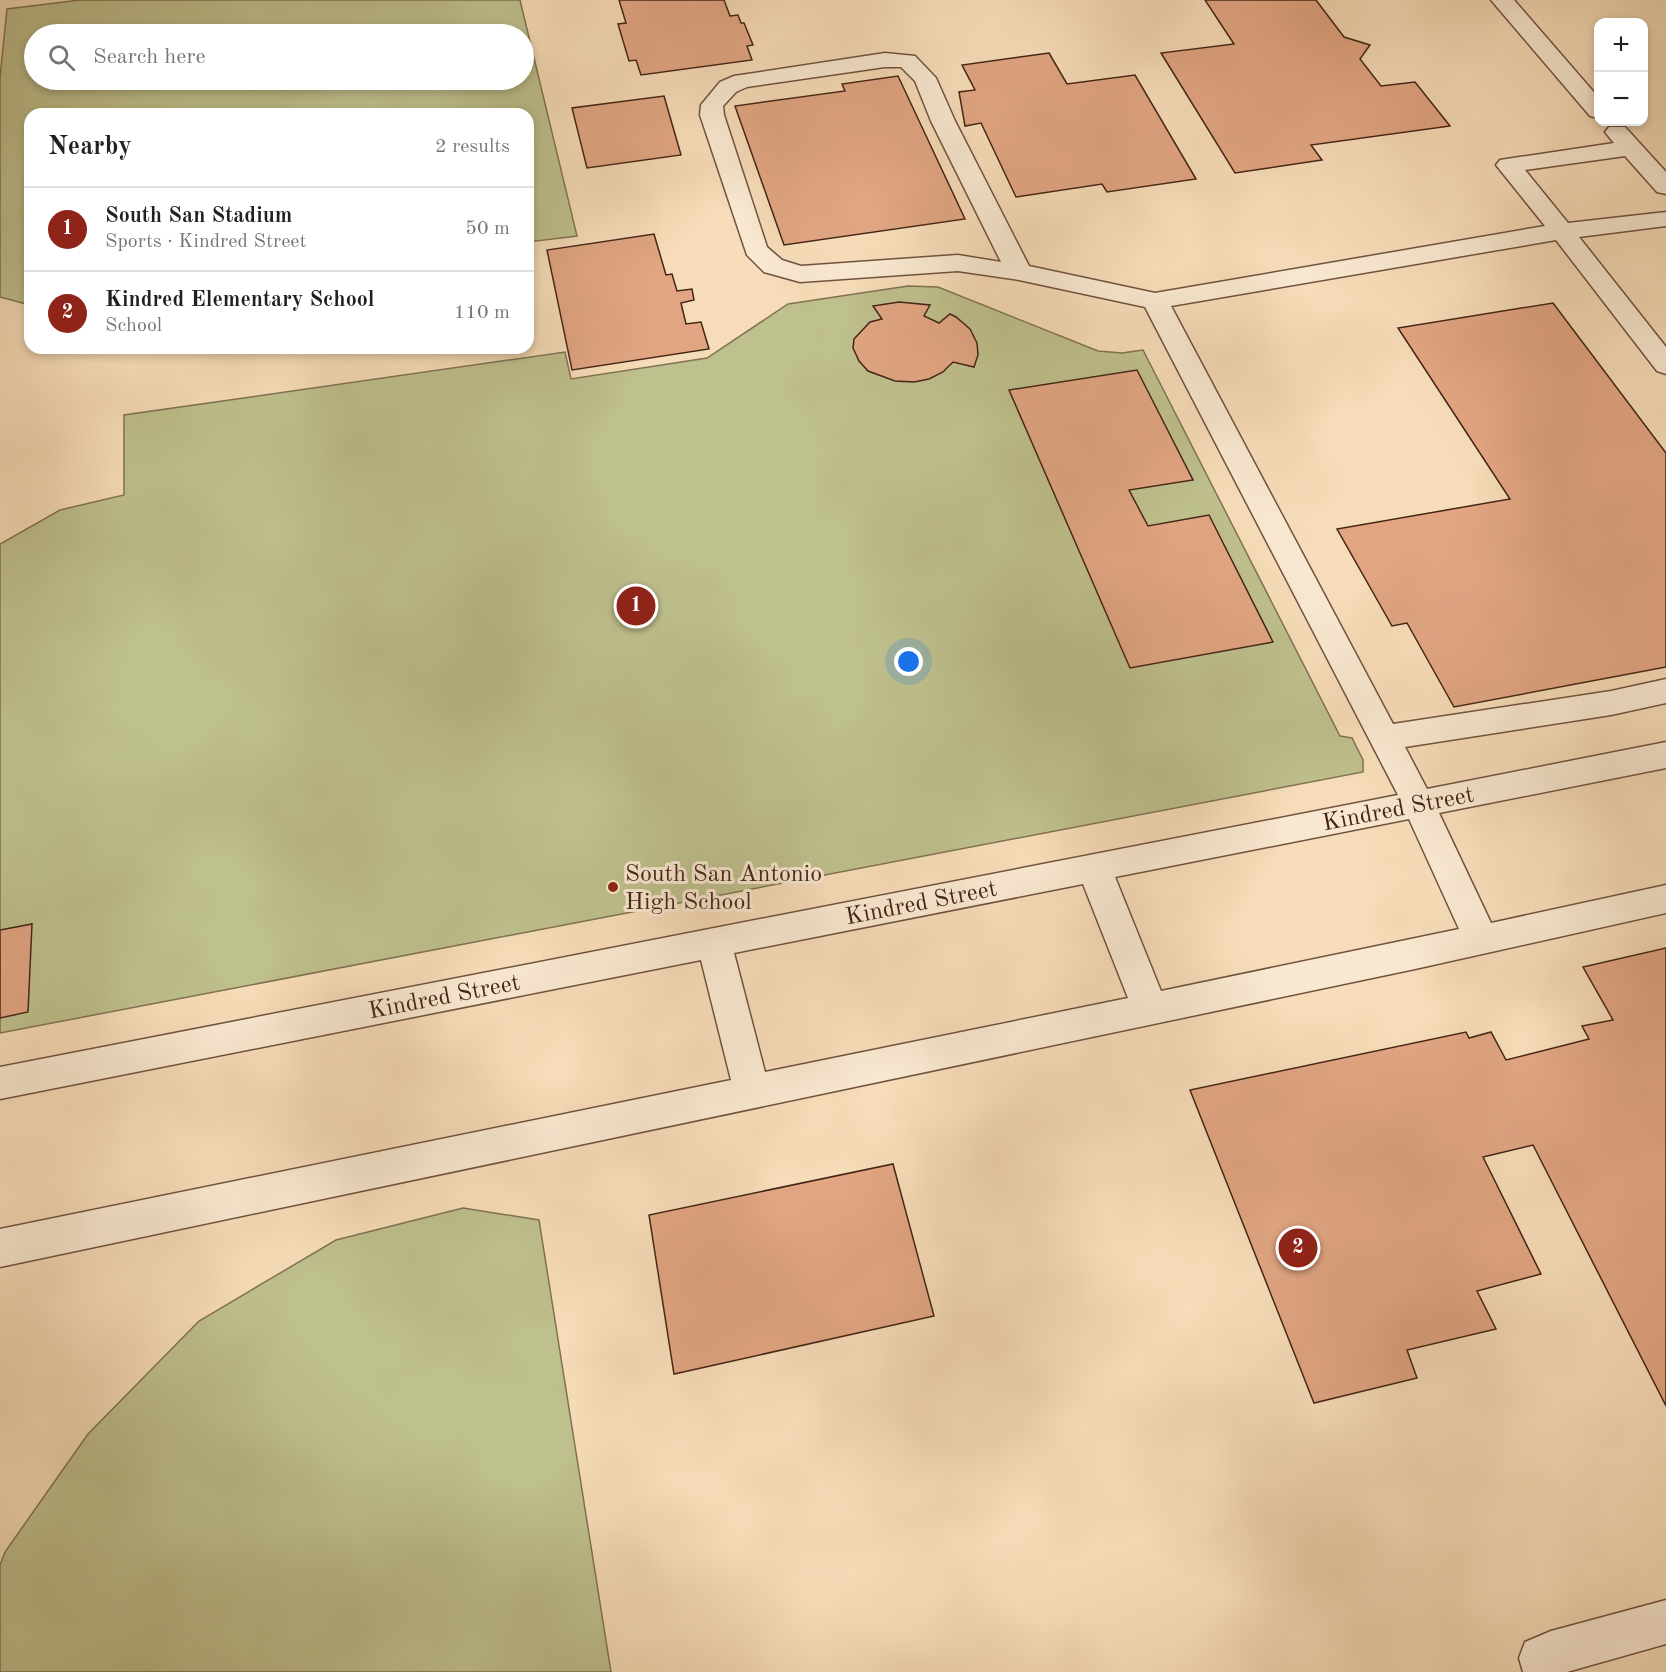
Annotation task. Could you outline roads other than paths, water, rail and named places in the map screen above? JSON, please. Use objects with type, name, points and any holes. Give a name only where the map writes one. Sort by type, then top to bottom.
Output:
[{"type":"street","points":[[1502,0],[1594,105]]},
{"type":"street","points":[[1019,272],[943,121],[925,78],[907,61],[885,60],[742,81],[728,87],[712,105],[712,115],[756,250],[773,266],[800,274],[821,275],[958,263],[1019,272],[1155,301],[1562,231],[1666,219]]},
{"type":"street","points":[[1612,126],[1666,187]]},
{"type":"street","points":[[1631,148],[1508,165],[1666,366]]},
{"type":"street","points":[[1155,301],[1419,804],[1481,939]]},
{"type":"street","points":[[1384,738],[1611,703],[1666,691]]},
{"type":"street","name":"Kindred Street","points":[[0,1083],[1666,756]]},
{"type":"street","points":[[1094,868],[1150,1009]]},
{"type":"street","points":[[0,1248],[1150,1009],[1666,899]]},
{"type":"street","points":[[714,943],[752,1092]]},
{"type":"street","points":[[1545,1672],[1541,1658],[1551,1653],[1666,1622]]},
{"type":"place","name":"South San Stadium","points":[[636,606]]},
{"type":"place","name":"South San Antonio High School","points":[[613,887]]},
{"type":"place","name":"Kindred Elementary School","points":[[1298,1248]]}]
